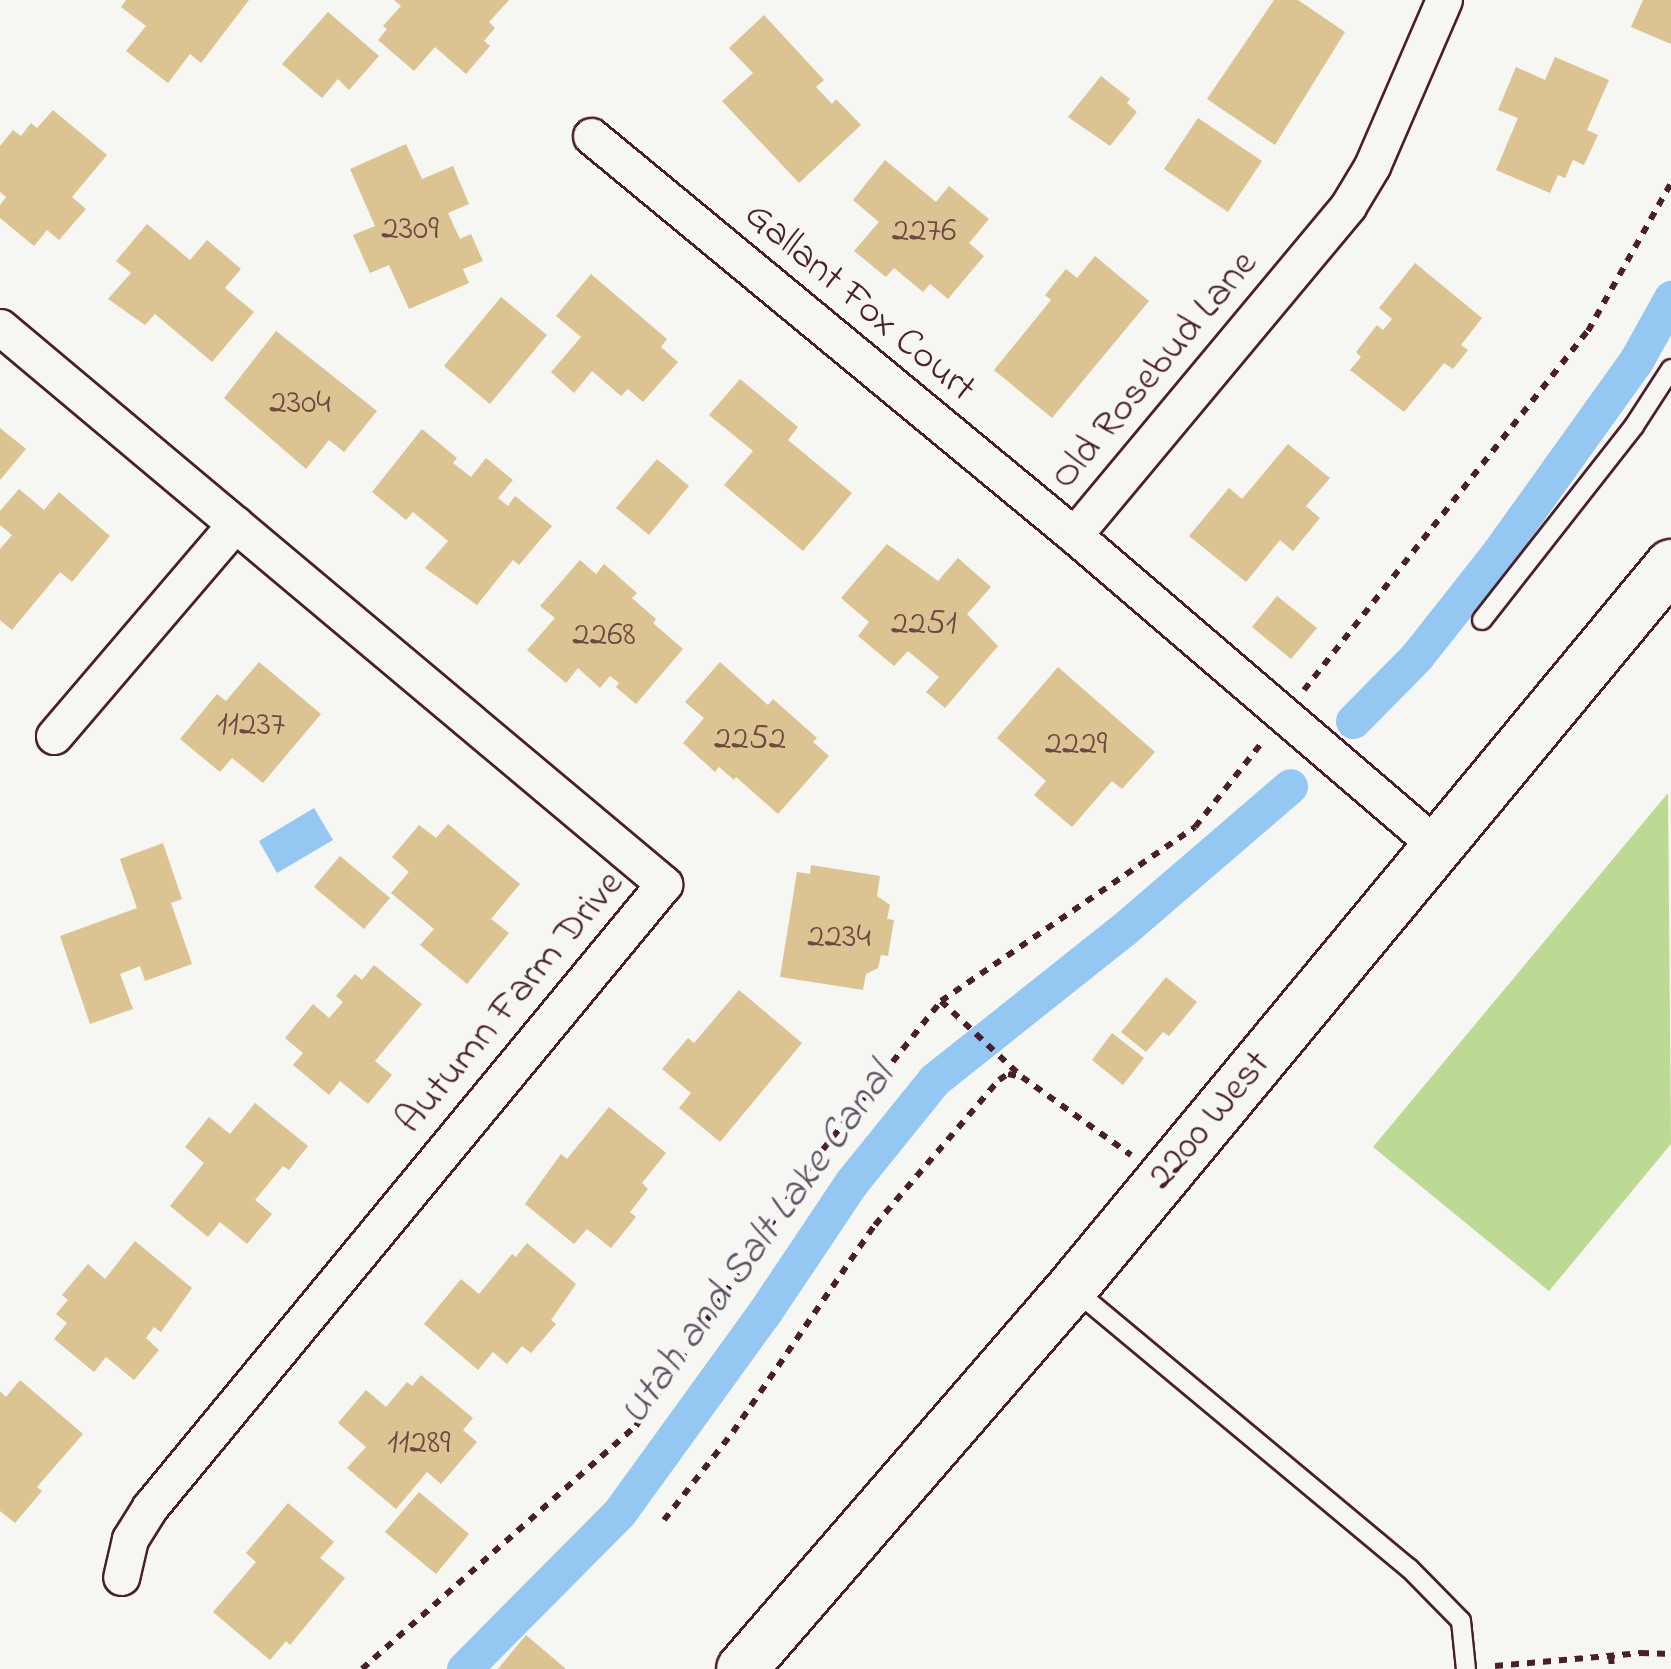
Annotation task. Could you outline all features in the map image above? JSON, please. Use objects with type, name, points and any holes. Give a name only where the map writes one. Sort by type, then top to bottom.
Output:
[{"type":"street","name":"Old Rosebud Lane","points":[[1438,847],[1074,536],[1348,206],[1372,166],[1444,0]]},
{"type":"street","name":"Gallant Fox Court","points":[[591,136],[1074,536]]},
{"type":"street","name":"Autumn Farm Drive","points":[[0,326],[664,884],[150,1508],[130,1539],[122,1578]]},
{"type":"street","points":[[54,736],[235,524]]},
{"type":"street","name":"2200 West","points":[[742,1669],[1072,1288],[1671,566]]},
{"type":"lane","points":[[1482,620],[1634,426],[1671,369]]},
{"type":"lane","points":[[1072,1288],[1409,1568],[1461,1621],[1466,1669]]},
{"type":"path","points":[[1294,703],[1588,331],[1671,183]]},
{"type":"path","points":[[362,1669],[636,1426],[814,1162],[941,1001],[1195,828],[1268,736]]},
{"type":"path","points":[[941,1001],[1022,1077],[1163,1178]]},
{"type":"path","points":[[664,1520],[733,1432],[875,1225],[999,1080],[1008,1074],[1022,1077]]},
{"type":"path","points":[[1494,1666],[1671,1654]]},
{"type":"path","points":[[1611,1656],[1612,1669]]},
{"type":"green space","points":[[1668,793],[1671,1144],[1549,1291],[1373,1147]]},
{"type":"water","points":[[314,808],[333,840],[277,873],[259,841]]},
{"type":"building","points":[[126,0],[249,0],[201,63],[190,54],[168,83],[126,51],[146,26],[121,7]]},
{"type":"building","points":[[394,0],[509,0],[489,22],[495,28],[484,41],[490,46],[466,74],[435,47],[414,71],[378,40],[387,29],[383,26],[401,6]]},
{"type":"building","points":[[1274,0],[1298,0],[1345,32],[1275,145],[1207,99]]},
{"type":"building","points":[[1643,0],[1671,0],[1671,44],[1631,27]]},
{"type":"building","points":[[328,12],[379,56],[349,90],[338,79],[322,98],[282,64]]},
{"type":"building","points":[[764,15],[824,80],[816,87],[832,104],[836,99],[861,125],[799,183],[722,101],[753,73],[729,48]]},
{"type":"building","points":[[1555,57],[1609,80],[1587,130],[1598,135],[1584,165],[1573,160],[1565,178],[1558,175],[1550,193],[1496,170],[1518,118],[1498,110],[1516,67],[1545,80]]},
{"type":"building","points":[[1101,76],[1130,99],[1127,103],[1137,112],[1110,146],[1068,117]]},
{"type":"building","points":[[53,110],[107,155],[72,197],[86,209],[59,240],[47,230],[34,246],[0,218],[0,205],[6,197],[0,192],[0,146],[13,130],[21,136],[31,123],[37,128]]},
{"type":"building","points":[[1198,118],[1262,161],[1228,212],[1164,169]]},
{"type":"building","points":[[406,144],[422,179],[453,166],[469,204],[448,213],[460,239],[471,234],[483,261],[463,269],[469,283],[409,309],[389,265],[370,273],[353,235],[375,226],[350,169]]},
{"type":"building","points":[[885,160],[936,202],[949,186],[989,219],[969,243],[984,256],[948,299],[930,284],[923,292],[894,268],[886,277],[854,251],[879,222],[853,200]]},
{"type":"building","points":[[147,224],[190,260],[207,240],[241,269],[225,288],[254,312],[212,362],[155,314],[145,325],[108,299],[131,273],[116,261]]},
{"type":"building","points":[[1095,256],[1149,301],[1052,418],[994,370],[1051,300],[1045,295],[1066,269],[1077,278]]},
{"type":"building","points":[[1415,263],[1482,318],[1461,345],[1468,350],[1453,369],[1444,363],[1404,412],[1350,370],[1361,357],[1356,352],[1377,325],[1383,330],[1392,319],[1379,308]]},
{"type":"building","points":[[591,274],[667,339],[661,347],[678,362],[643,402],[628,389],[621,396],[592,371],[574,393],[551,372],[581,337],[556,316]]},
{"type":"building","points":[[501,297],[547,335],[490,404],[444,366]]},
{"type":"building","points":[[276,331],[377,411],[344,452],[329,440],[306,469],[224,398]]},
{"type":"building","points":[[740,379],[798,427],[788,440],[852,493],[803,551],[724,485],[753,451],[709,415]]},
{"type":"building","points":[[0,428],[26,449],[0,480]]},
{"type":"building","points":[[422,429],[457,458],[453,463],[471,477],[486,458],[513,480],[498,498],[508,506],[515,496],[552,526],[519,565],[513,560],[477,605],[425,568],[448,541],[413,512],[406,520],[372,492]]},
{"type":"building","points":[[1288,444],[1330,478],[1306,506],[1320,518],[1293,551],[1280,540],[1246,582],[1189,536],[1229,488],[1242,499]]},
{"type":"building","points":[[657,459],[689,486],[649,535],[616,508]]},
{"type":"building","points":[[19,489],[44,510],[59,492],[110,536],[72,582],[60,572],[12,630],[0,620],[0,549],[12,535],[0,525],[0,511]]},
{"type":"building","points":[[887,544],[938,581],[958,558],[991,587],[967,614],[998,646],[945,708],[926,692],[939,677],[908,651],[894,666],[858,636],[869,622],[841,598]]},
{"type":"building","points":[[580,560],[596,574],[604,564],[637,593],[632,598],[683,649],[636,704],[616,687],[619,683],[610,676],[600,688],[578,668],[566,683],[527,650],[555,618],[540,606]]},
{"type":"building","points":[[1277,596],[1317,628],[1291,659],[1252,627]]},
{"type":"building","points":[[259,662],[321,714],[263,783],[232,758],[220,772],[180,739],[217,694],[226,701]]},
{"type":"building","points":[[720,662],[768,705],[773,699],[817,738],[813,742],[829,756],[778,814],[736,777],[734,780],[719,767],[715,772],[683,743],[704,718],[685,702]]},
{"type":"building","points":[[1058,667],[1155,752],[1122,789],[1112,781],[1072,827],[1034,795],[1046,781],[997,738]]},
{"type":"building","points":[[448,824],[520,884],[491,919],[509,933],[467,984],[420,945],[434,929],[391,893],[409,872],[392,857],[419,825],[436,838]]},
{"type":"building","points":[[163,843],[182,899],[171,903],[192,964],[145,981],[140,966],[120,974],[133,1009],[90,1024],[60,936],[137,908],[120,859]]},
{"type":"building","points":[[340,856],[390,898],[364,929],[314,887]]},
{"type":"building","points":[[811,865],[880,876],[877,896],[890,905],[887,919],[894,920],[888,956],[881,955],[878,968],[866,974],[863,990],[780,977],[797,872],[810,874]]},
{"type":"building","points":[[374,965],[422,1004],[375,1061],[392,1075],[368,1104],[340,1081],[329,1095],[293,1065],[303,1053],[285,1038],[313,1004],[329,1018],[343,1002],[336,996],[355,974],[362,980]]},
{"type":"building","points":[[1166,977],[1197,1002],[1169,1036],[1163,1032],[1146,1052],[1121,1032]]},
{"type":"building","points":[[739,990],[802,1043],[720,1142],[679,1108],[691,1093],[662,1069],[688,1038],[694,1043]]},
{"type":"building","points":[[1112,1033],[1144,1058],[1123,1085],[1092,1060]]},
{"type":"building","points":[[255,1103],[308,1146],[289,1170],[283,1166],[255,1200],[272,1214],[247,1244],[220,1222],[208,1237],[170,1206],[204,1163],[185,1147],[209,1117],[230,1134]]},
{"type":"building","points":[[609,1107],[666,1153],[642,1183],[648,1189],[630,1212],[636,1217],[611,1248],[587,1229],[574,1244],[525,1204],[561,1154],[567,1159]]},
{"type":"building","points":[[135,1241],[192,1288],[161,1332],[154,1327],[146,1338],[159,1350],[134,1380],[106,1357],[94,1372],[54,1339],[67,1323],[56,1314],[68,1300],[62,1295],[88,1264],[105,1279]]},
{"type":"building","points":[[527,1243],[576,1284],[551,1320],[556,1324],[531,1353],[522,1346],[507,1364],[493,1352],[478,1370],[424,1324],[461,1279],[479,1294],[512,1254],[516,1257]]},
{"type":"building","points":[[421,1375],[473,1418],[463,1430],[477,1442],[441,1484],[427,1472],[396,1509],[347,1468],[366,1447],[338,1423],[366,1390],[386,1407],[407,1382],[412,1386]]},
{"type":"building","points":[[20,1380],[83,1434],[37,1487],[42,1491],[15,1523],[0,1511],[0,1391],[6,1397]]},
{"type":"building","points":[[419,1492],[469,1534],[436,1574],[385,1532]]},
{"type":"building","points":[[288,1503],[334,1542],[320,1558],[345,1578],[290,1645],[286,1641],[270,1660],[213,1612],[256,1562],[246,1553]]},
{"type":"building","points":[[526,1635],[566,1669],[498,1669]]},
{"type":"waterway","name":"Utah and Salt Lake Canal","points":[[1353,721],[1417,656],[1499,552],[1637,359],[1671,298]]},
{"type":"waterway","name":"Utah and Salt Lake Canal","points":[[464,1669],[619,1513],[764,1313],[851,1183],[934,1080],[1124,929],[1290,786]]}]
